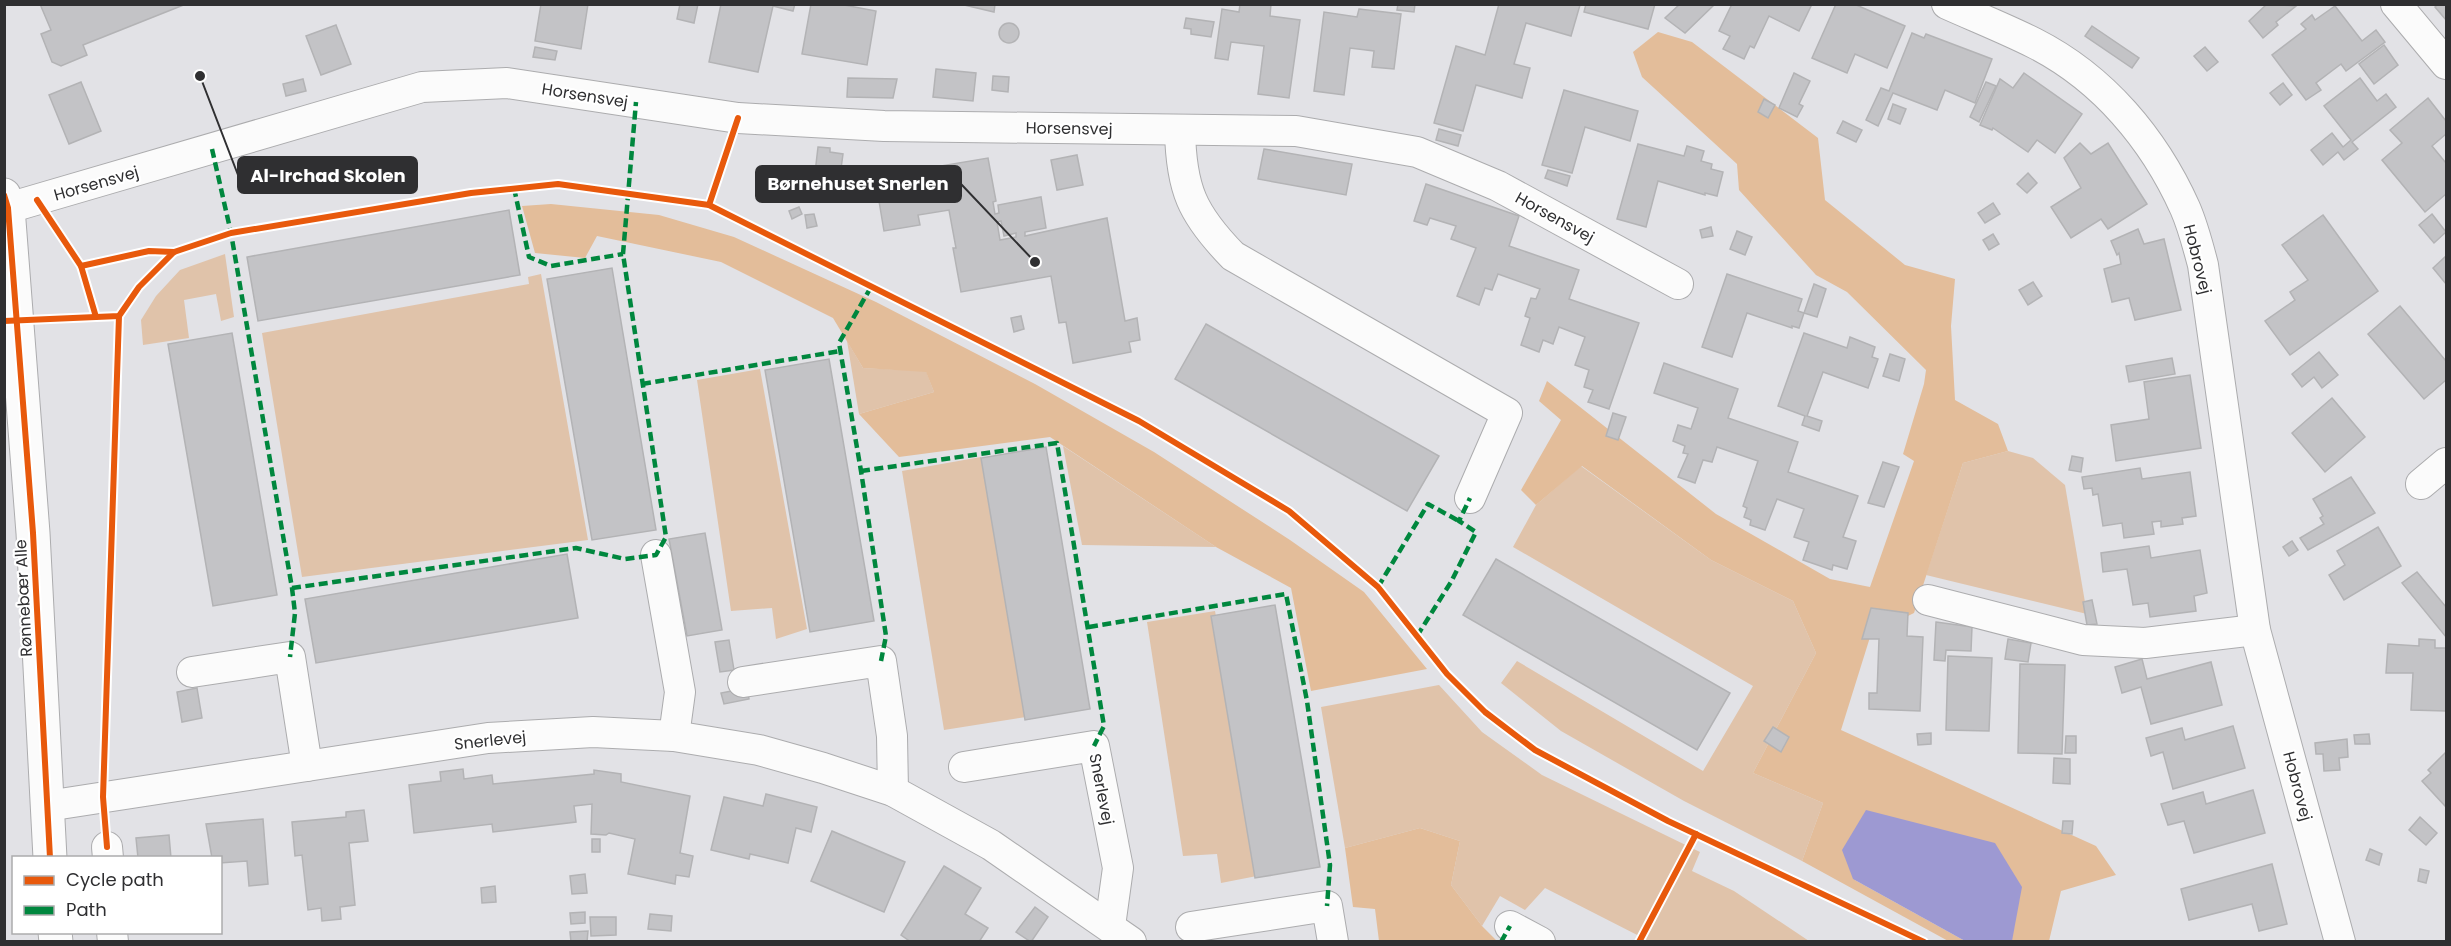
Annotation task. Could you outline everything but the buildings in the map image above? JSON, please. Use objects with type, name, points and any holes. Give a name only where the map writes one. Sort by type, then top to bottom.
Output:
[{"type":"main road","name":"Rønnebær Alle","points":[[6,201],[33,533],[50,856]]},
{"type":"street","name":"Hobrovej","points":[[1947,4],[2036,44],[2084,75],[2126,113],[2160,159],[2186,210],[2203,265],[2255,630],[2340,942]]},
{"type":"street","points":[[2396,4],[2446,64]]},
{"type":"street","name":"Horsensvej","points":[[6,201],[422,87],[507,83],[738,118],[884,126],[1296,131],[1417,152],[1498,186],[1678,284]]},
{"type":"street","points":[[1180,130],[1181,166],[1190,200],[1208,231],[1233,256],[1507,413],[1470,498]]},
{"type":"street","points":[[2421,484],[2446,463]]},
{"type":"street","points":[[656,555],[680,692],[674,736]]},
{"type":"street","points":[[1928,600],[2083,640],[2145,644],[2255,630]]},
{"type":"street","points":[[192,672],[290,657],[307,766]]},
{"type":"street","points":[[743,682],[880,662],[892,736],[893,791]]},
{"type":"street","name":"Snerlevej","points":[[47,806],[488,738],[593,732],[674,736],[759,750],[824,768],[893,791],[991,845],[1121,934]]},
{"type":"street","name":"Snerlevej","points":[[964,767],[1094,746],[1118,868],[1121,934]]},
{"type":"street","points":[[1191,927],[1327,906],[1333,942]]},
{"type":"street","points":[[1510,926],[1540,942]]},
{"type":"shaded area","points":[[1658,32],[1692,42],[1818,138],[1825,200],[1905,265],[1955,279],[1951,326],[1955,400],[1998,424],[2008,451],[1963,463],[1914,613],[1871,634],[1841,730],[2096,846],[2116,875],[2061,891],[2049,941],[2006,941],[2012,940],[1853,879],[1965,941],[1950,942],[1802,861],[1823,803],[1753,773],[1816,653],[1793,601],[1711,560],[1582,466],[1536,505],[1521,490],[1561,420],[1539,401],[1547,381],[1716,514],[1830,579],[1870,587],[1914,461],[1903,454],[1926,370],[1847,292],[1816,275],[1739,190],[1737,164],[1642,77],[1633,52]]},
{"type":"shaded area","points":[[551,204],[659,215],[734,237],[876,302],[1035,384],[1154,452],[1290,540],[1364,592],[1427,669],[1311,691],[1291,588],[1216,547],[1050,437],[899,457],[859,414],[934,392],[926,372],[863,368],[833,318],[721,262],[597,236],[585,258],[535,253],[522,206]]},
{"type":"shaded area","points":[[225,254],[234,317],[221,321],[216,294],[184,300],[189,338],[143,345],[141,320],[156,296],[180,270]]},
{"type":"shaded area","points":[[541,274],[588,540],[302,577],[262,333],[529,284],[528,277]]},
{"type":"shaded area","points":[[847,341],[863,368],[926,371],[934,392],[859,414]]},
{"type":"shaded area","points":[[760,369],[807,629],[776,639],[772,608],[731,611],[697,380]]},
{"type":"shaded area","points":[[1063,446],[1216,547],[1082,545]]},
{"type":"shaded area","points":[[2008,451],[2033,458],[2065,485],[2087,614],[1926,575],[1963,463]]},
{"type":"shaded area","points":[[981,457],[1026,717],[944,730],[902,471]]},
{"type":"shaded area","points":[[1581,466],[1711,560],[1793,601],[1816,653],[1753,773],[1823,803],[1802,861],[1684,801],[1561,731],[1501,683],[1517,661],[1703,771],[1753,686],[1513,547],[1536,505]]},
{"type":"shaded area","points":[[1215,611],[1262,875],[1221,883],[1217,854],[1183,856],[1147,622]]},
{"type":"shaded area","points":[[1439,685],[1482,732],[1542,775],[1700,852],[1692,871],[1734,891],[1809,941],[1649,941],[1545,888],[1525,910],[1500,896],[1482,926],[1451,885],[1460,841],[1420,828],[1345,848],[1321,707]]},
{"type":"shaded area","points":[[1866,810],[1995,843],[2022,887],[2012,941],[1965,941],[1853,879],[1842,850]]},
{"type":"shaded area","points":[[1420,828],[1460,841],[1451,885],[1482,926],[1497,941],[1379,941],[1375,909],[1353,907],[1345,848]]},
{"type":"marked path","points":[[292,588],[576,548],[625,559],[656,555],[666,537],[623,254],[636,102]]},
{"type":"marked path","points":[[212,149],[231,233],[292,588],[295,613],[290,657]]},
{"type":"marked path","points":[[514,188],[529,257],[551,266],[623,254]]},
{"type":"marked path","points":[[871,287],[839,343],[886,636],[881,661]]},
{"type":"marked path","points":[[642,384],[840,351]]},
{"type":"marked path","points":[[861,471],[1057,443],[1104,726],[1094,746]]},
{"type":"marked path","points":[[1417,636],[1451,582],[1476,532],[1459,521],[1470,498]]},
{"type":"marked path","points":[[1378,587],[1428,504],[1459,521]]},
{"type":"marked path","points":[[1089,627],[1286,594],[1307,701],[1330,865],[1327,906]]},
{"type":"marked path","points":[[1501,942],[1510,926]]},
{"type":"cycle path","points":[[709,205],[738,118]]},
{"type":"cycle path","points":[[4,321],[119,316],[139,287],[174,252],[231,233],[471,193],[558,184],[709,205],[1139,421],[1289,511],[1378,587],[1447,674],[1485,712],[1535,750],[1668,821],[1924,942]]},
{"type":"cycle path","points":[[4,195],[8,208],[33,533],[50,856]]},
{"type":"cycle path","points":[[37,200],[81,266],[96,317]]},
{"type":"cycle path","points":[[81,266],[149,251],[174,252]]},
{"type":"cycle path","points":[[107,847],[103,797],[119,316]]},
{"type":"cycle path","points":[[1639,942],[1696,834]]},
{"type":"place","name":"Al-Irchad Skolen","points":[[200,76]]},
{"type":"place","name":"Børnehuset Snerlen","points":[[1035,262]]}]
